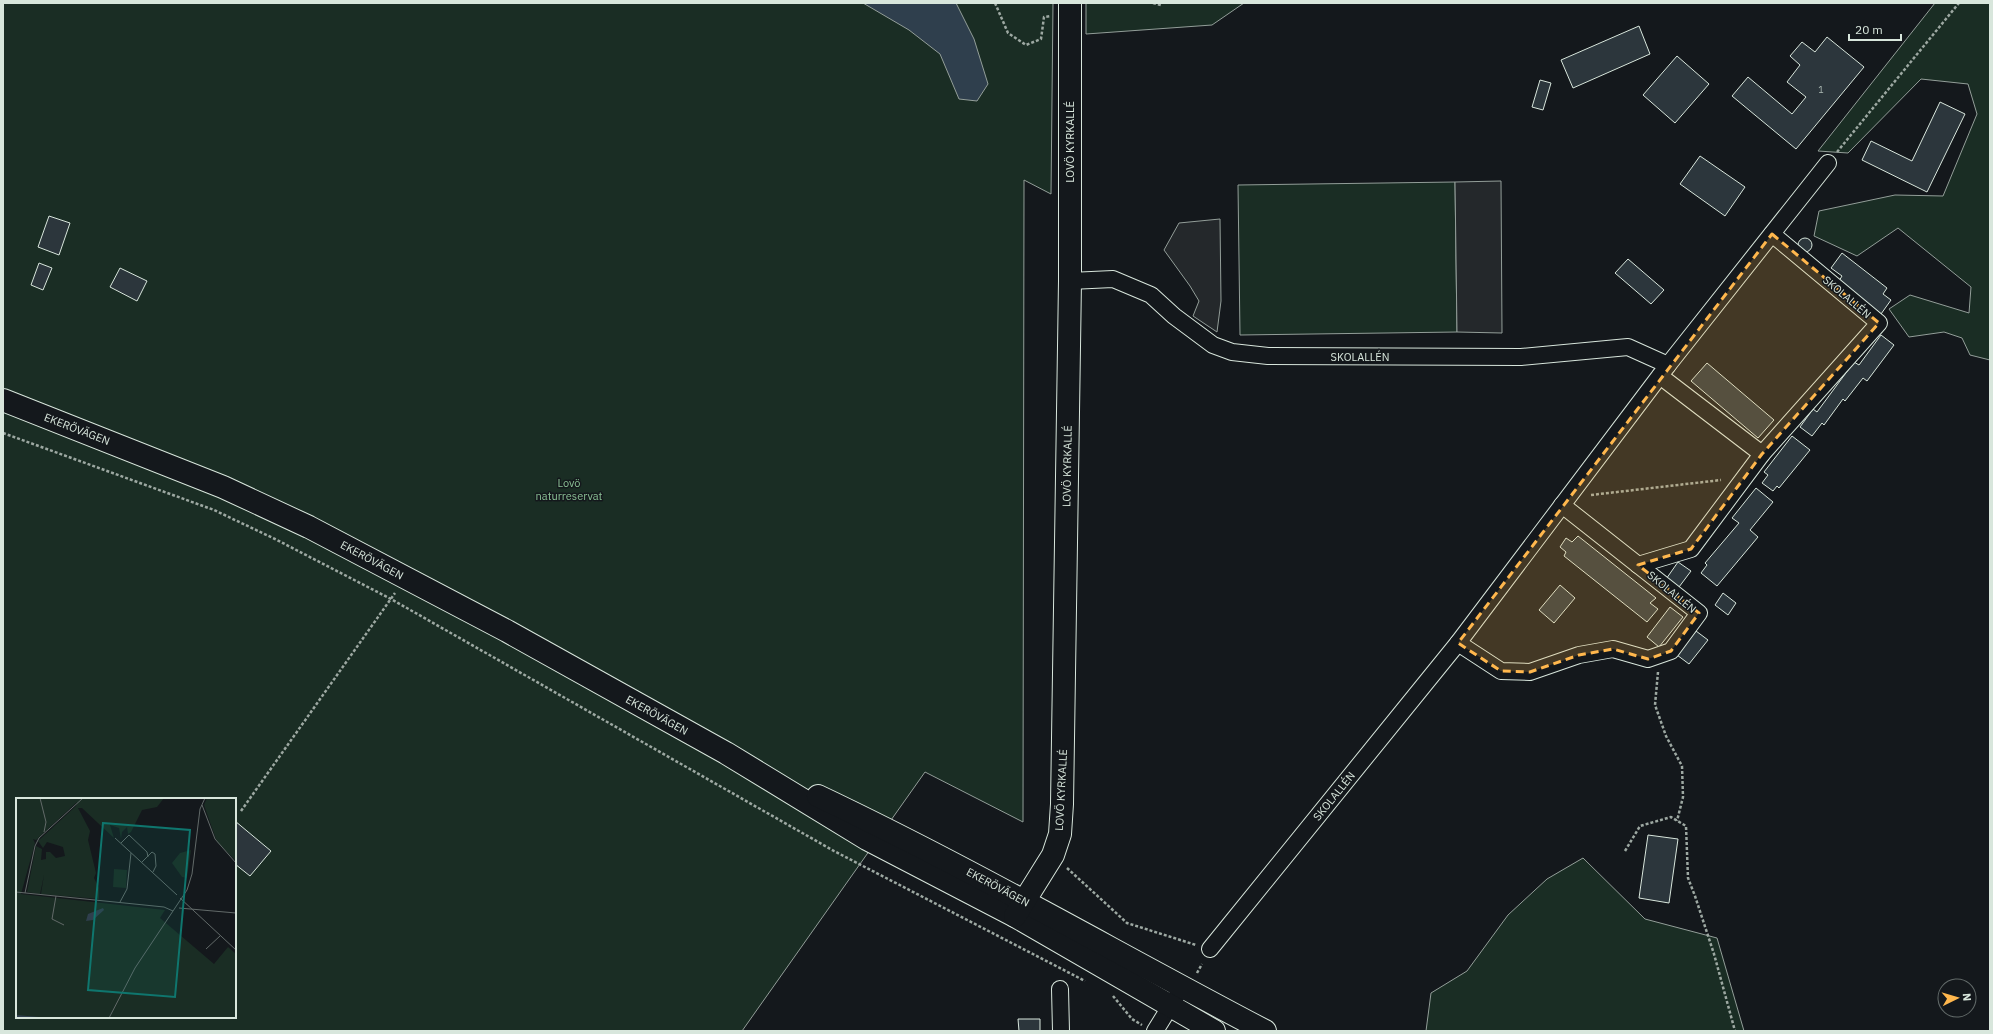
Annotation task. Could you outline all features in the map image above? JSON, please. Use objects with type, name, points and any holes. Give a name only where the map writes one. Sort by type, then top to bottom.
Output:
[{"type":"main road","name":"LOVÖ KYRKALLÉ","points":[[1019,909],[1053,855],[1060,834],[1062,804],[1070,281],[1070,8]]},
{"type":"main road","name":"EKERÖVÄGEN","points":[[3,400],[223,487],[309,527],[507,631],[726,753],[867,839],[1019,909],[1191,983],[1265,1031]]},
{"type":"main road","name":"EKERÖVÄGEN","points":[[1019,909],[1169,1006],[1214,1031]]},
{"type":"street","name":"SKOLALLÉN","points":[[1210,949],[1458,643],[1664,371],[1828,163]]},
{"type":"street","name":"SKOLALLÉN","points":[[1638,565],[1691,549],[1762,454],[1879,323],[1772,234]]},
{"type":"street","name":"SKOLALLÉN","points":[[1070,281],[1113,279],[1151,295],[1174,316],[1213,345],[1232,352],[1268,356],[1521,357],[1628,347],[1664,371],[1762,454]]},
{"type":"street","name":"SKOLALLÉN","points":[[1458,643],[1501,671],[1530,672],[1579,655],[1613,649],[1648,659],[1671,651],[1699,613],[1638,565],[1565,502]]},
{"type":"street","points":[[1150,1029],[1191,983]]},
{"type":"street","points":[[1060,989],[1061,1031]]},
{"type":"path","points":[[995,3],[1008,32],[1026,45],[1041,39],[1044,17],[1070,8]]},
{"type":"path","points":[[1153,3],[1161,6]]},
{"type":"path","points":[[1828,163],[1959,3]]},
{"type":"path","points":[[3,433],[214,510],[391,599],[834,851],[1091,984]]},
{"type":"path","points":[[1565,502],[1743,478]]},
{"type":"path","points":[[241,811],[406,578]]},
{"type":"path","points":[[1659,655],[1655,705],[1666,736],[1682,766],[1683,797],[1677,821]]},
{"type":"path","points":[[1625,851],[1640,826],[1671,817],[1686,826],[1688,878],[1714,954],[1734,1031]]},
{"type":"path","points":[[1053,855],[1126,923],[1210,949],[1191,983]]},
{"type":"path","points":[[1112,995],[1132,1019],[1150,1029]]},
{"type":"highlighted area","points":[[1772,234],[1879,323],[1762,454],[1691,549],[1638,565],[1699,613],[1671,651],[1648,659],[1613,649],[1579,655],[1530,672],[1501,671],[1458,643]]},
{"type":"green space","name":"Lovö naturreservat","points":[[3,3],[1053,3],[1051,194],[1024,180],[1023,822],[925,772],[742,1031],[3,1031]]},
{"type":"green space","points":[[1086,3],[1244,3],[1212,25],[1086,34]]},
{"type":"green space","points":[[1935,3],[1990,3],[1990,360],[1970,355],[1962,338],[1944,332],[1909,337],[1889,309],[1910,295],[1969,313],[1971,287],[1898,228],[1857,256],[1814,236],[1819,211],[1895,195],[1943,196],[1977,114],[1968,84],[1921,79],[1848,153],[1818,151]]},
{"type":"green space","points":[[1455,182],[1457,332],[1240,335],[1238,185]]},
{"type":"green space","points":[[1583,858],[1645,919],[1717,938],[1744,1031],[1426,1031],[1431,993],[1467,971],[1508,915],[1547,879]]},
{"type":"shaded area","points":[[1501,181],[1502,333],[1457,332],[1455,182]]},
{"type":"shaded area","points":[[1220,219],[1221,301],[1217,332],[1193,316],[1199,301],[1164,250],[1179,223]]},
{"type":"water","points":[[863,3],[956,3],[974,39],[988,84],[977,101],[959,99],[940,54],[909,30]]},
{"type":"building","points":[[1639,26],[1650,54],[1573,88],[1561,60]]},
{"type":"building","points":[[1827,37],[1864,67],[1796,149],[1732,96],[1748,77],[1792,114],[1806,97],[1787,82],[1800,65],[1790,56],[1802,42],[1815,52]]},
{"type":"building","points":[[1677,56],[1709,84],[1675,123],[1643,95]]},
{"type":"building","points":[[1540,80],[1551,83],[1543,110],[1532,107]]},
{"type":"building","points":[[1940,102],[1965,114],[1927,192],[1862,160],[1871,141],[1912,161]]},
{"type":"building","points":[[1700,156],[1745,187],[1725,216],[1680,184]]},
{"type":"building","points":[[49,216],[70,223],[59,255],[38,247]]},
{"type":"building","points":[[1805,238],[1810,240],[1812,245],[1810,250],[1805,252],[1800,250],[1798,245],[1800,240]]},
{"type":"building","points":[[1842,253],[1887,288],[1883,294],[1891,300],[1881,314],[1839,281],[1842,276],[1831,268]]},
{"type":"building","points":[[1628,259],[1664,290],[1651,304],[1615,273]]},
{"type":"building","points":[[39,263],[52,268],[43,290],[31,285]]},
{"type":"building","points":[[120,268],[147,281],[137,301],[110,287]]},
{"type":"building","points":[[1881,335],[1894,345],[1867,381],[1863,378],[1845,401],[1843,399],[1824,425],[1822,423],[1812,436],[1800,427],[1813,409],[1817,412],[1854,362],[1859,365]]},
{"type":"building","points":[[1707,363],[1774,420],[1758,438],[1691,381]]},
{"type":"building","points":[[1792,436],[1810,450],[1779,488],[1777,486],[1773,491],[1762,483],[1768,475],[1764,472]]},
{"type":"building","points":[[1756,488],[1773,502],[1750,530],[1758,537],[1717,586],[1701,573],[1707,565],[1705,563],[1739,523],[1732,518]]},
{"type":"building","points":[[1578,536],[1656,598],[1650,603],[1658,609],[1647,622],[1564,556],[1566,552],[1560,547],[1566,538],[1572,542]]},
{"type":"building","points":[[1678,562],[1691,571],[1676,591],[1664,582]]},
{"type":"building","points":[[1560,585],[1575,598],[1554,623],[1539,610]]},
{"type":"building","points":[[1723,593],[1736,603],[1728,615],[1715,605]]},
{"type":"building","points":[[1670,607],[1683,617],[1659,647],[1647,637]]},
{"type":"building","points":[[1696,631],[1708,640],[1689,664],[1677,655]]},
{"type":"building","points":[[236,822],[271,851],[250,876],[236,865]]},
{"type":"building","points":[[1648,835],[1678,839],[1669,903],[1639,898]]},
{"type":"building","points":[[1018,1019],[1040,1019],[1040,1031],[1019,1031]]}]
